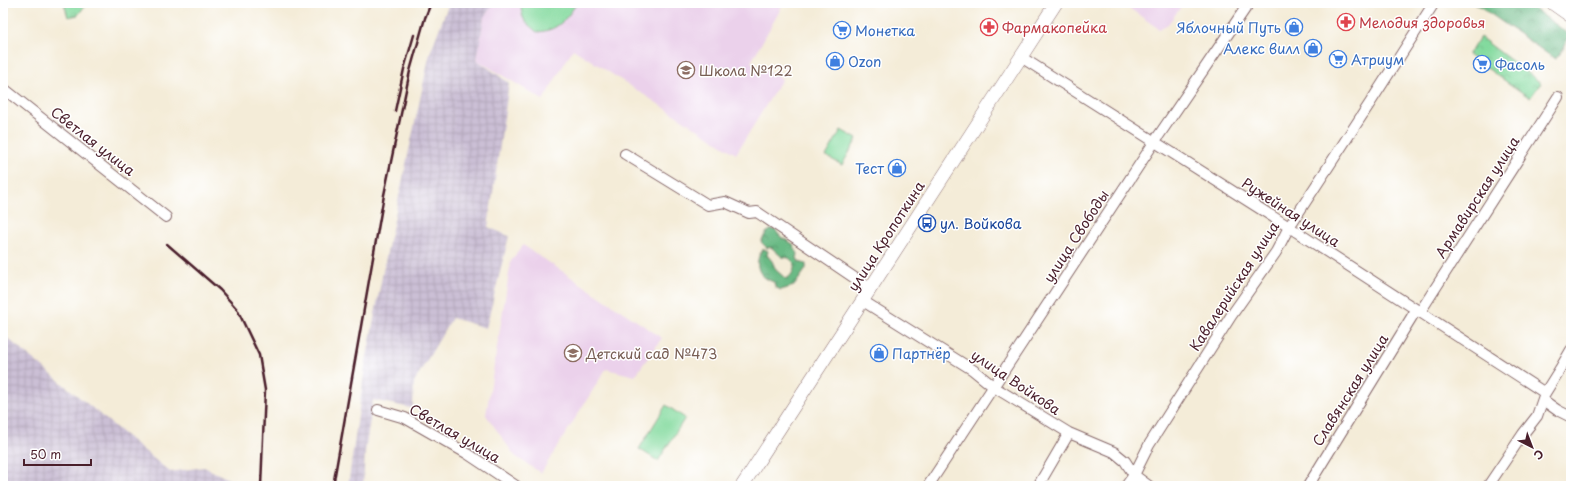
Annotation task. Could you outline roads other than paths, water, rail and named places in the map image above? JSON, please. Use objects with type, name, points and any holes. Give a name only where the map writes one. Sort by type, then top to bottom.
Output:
[{"type":"highway","points":[[1554,3],[1571,15]]},
{"type":"main road","name":"улица Кропоткина","points":[[742,486],[1056,3]]},
{"type":"street","name":"улица Свободы","points":[[928,486],[1155,141],[1249,3]]},
{"type":"street","name":"Кавалерийская улица","points":[[1126,486],[1134,475],[1148,445],[1231,316],[1276,252],[1289,227],[1434,3]]},
{"type":"street","name":"Ружейная улица","points":[[1021,57],[1155,141],[1418,311],[1544,396],[1557,410],[1571,417]]},
{"type":"street","name":"Светлая улица","points":[[4,92],[166,217]]},
{"type":"street","name":"Армавирская улица","points":[[1418,311],[1558,97]]},
{"type":"street","points":[[625,154],[708,204],[725,202],[749,213],[757,212],[871,289]]},
{"type":"street","name":"улица Войкова","points":[[863,301],[973,370],[994,387],[1069,433],[1114,452],[1125,461],[1134,475],[1149,486]]},
{"type":"street","name":"Славянская улица","points":[[1308,486],[1418,311]]},
{"type":"street","points":[[1488,486],[1537,416],[1544,396],[1571,350]]},
{"type":"street","name":"Светлая улица","points":[[378,410],[405,418],[468,454],[516,486]]},
{"type":"street","points":[[1038,486],[1069,433]]},
{"type":"railway","points":[[333,486],[384,195],[410,71],[425,18],[431,3]]},
{"type":"railway","points":[[395,111],[404,69],[414,35]]},
{"type":"railway","points":[[167,244],[220,290],[237,309],[259,355],[265,390],[261,486]]},
{"type":"place","name":"Мелодия здоровья","points":[[1346,22]]},
{"type":"place","name":"Фармакопейка","points":[[989,27]]},
{"type":"place","name":"Яблочный Путь","points":[[1294,27]]},
{"type":"place","name":"Монетка","points":[[842,30]]},
{"type":"place","name":"Алекс вилл","points":[[1313,48]]},
{"type":"place","name":"Атриум","points":[[1338,59]]},
{"type":"place","name":"Ozon","points":[[835,61]]},
{"type":"place","name":"Фасоль","points":[[1482,64]]},
{"type":"place","name":"Школа №122","points":[[686,70]]},
{"type":"place","name":"Тест","points":[[897,168]]},
{"type":"place","name":"ул. Войкова","points":[[927,223]]},
{"type":"place","name":"Детский сад №473","points":[[573,353]]},
{"type":"place","name":"Партнёр","points":[[879,353]]}]
